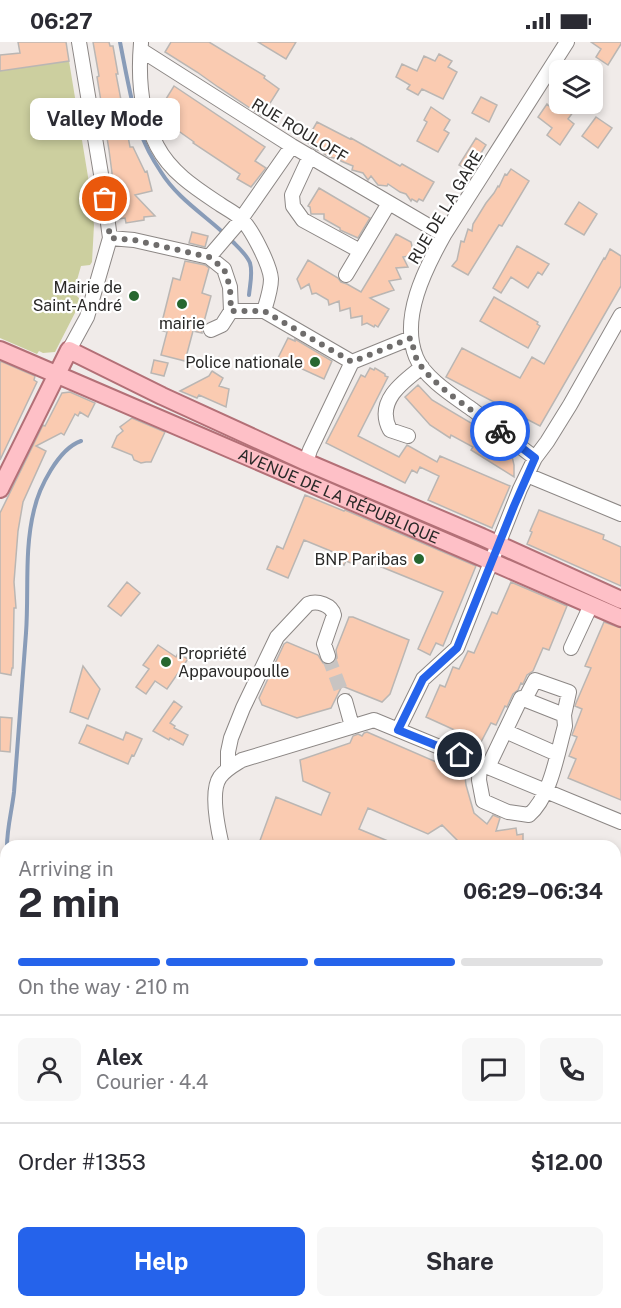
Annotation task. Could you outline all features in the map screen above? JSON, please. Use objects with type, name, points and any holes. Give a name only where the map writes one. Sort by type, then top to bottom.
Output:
[{"type":"main road","name":"AVENUE DE LA RÉPUBLIQUE","points":[[0,350],[621,618]]},
{"type":"main road","points":[[0,489],[69,350]]},
{"type":"main road","name":"AVENUE DE LA RÉPUBLIQUE","points":[[69,350],[162,396],[306,462],[621,600]]},
{"type":"street","points":[[69,350],[87,317],[110,238],[79,42]]},
{"type":"street","name":"RUE DE LA GARE","points":[[535,458],[438,385],[422,367],[416,357],[411,338],[413,304],[426,266],[444,235],[567,42]]},
{"type":"street","points":[[141,46],[141,94],[157,147],[186,182],[240,220],[263,251],[271,278],[264,311]]},
{"type":"street","name":"RUE ROULOFF","points":[[141,46],[292,146],[444,235]]},
{"type":"street","points":[[209,257],[240,220],[292,146]]},
{"type":"street","points":[[310,156],[292,195],[293,206],[303,220],[360,251]]},
{"type":"street","points":[[346,275],[389,203]]},
{"type":"street","points":[[110,238],[134,240],[209,257],[224,269],[230,287],[231,311],[222,325],[211,330]]},
{"type":"street","points":[[231,311],[264,311],[352,362]]},
{"type":"street","points":[[398,730],[423,679],[457,648],[535,458],[570,405],[621,315]]},
{"type":"street","points":[[306,462],[352,362],[411,338]]},
{"type":"street","points":[[408,436],[390,430],[386,422],[386,413],[392,395],[400,383],[422,367]]},
{"type":"street","points":[[522,447],[547,442]]},
{"type":"street","points":[[527,475],[621,514]]},
{"type":"street","points":[[228,768],[231,738],[278,637],[312,602],[334,611],[324,644],[328,656]]},
{"type":"street","points":[[571,648],[591,605]]},
{"type":"street","points":[[525,699],[535,680],[569,692],[564,715],[565,726],[547,791],[538,807],[529,815],[508,812],[483,801],[479,780],[484,765],[505,731],[521,698],[564,715]]},
{"type":"street","points":[[345,701],[352,726]]},
{"type":"street","points":[[221,840],[216,800],[217,783],[228,768],[242,760],[374,720],[621,822]]},
{"type":"street","points":[[505,731],[557,754]]},
{"type":"green space","points":[[69,61],[90,189],[94,225],[92,262],[90,265],[81,266],[73,294],[79,298],[80,303],[55,352],[39,351],[37,354],[0,338],[0,71]]},
{"type":"building","points":[[18,42],[66,42],[69,61],[0,71],[0,55],[20,53]]},
{"type":"building","points":[[93,42],[109,42],[110,46],[113,46],[130,147],[133,147],[145,172],[147,171],[152,191],[135,195],[155,216],[144,217],[144,220],[126,223],[125,218],[118,219]]},
{"type":"building","points":[[171,42],[209,42],[265,76],[264,78],[279,89],[262,116],[165,52]]},
{"type":"building","points":[[258,42],[296,42],[286,59]]},
{"type":"building","points":[[591,42],[621,42],[608,65],[596,57],[601,49]]},
{"type":"building","points":[[439,54],[452,61],[448,67],[457,72],[443,99],[422,89],[418,95],[407,89],[410,85],[396,77],[402,64],[417,71],[424,56],[435,61]]},
{"type":"building","points":[[174,86],[265,147],[255,161],[266,168],[251,187],[237,179],[240,174],[156,115]]},
{"type":"building","points":[[481,97],[497,105],[489,122],[472,113]]},
{"type":"building","points":[[547,104],[549,114],[572,114],[568,119],[574,124],[560,145],[547,135],[552,128],[538,117]]},
{"type":"building","points":[[431,107],[450,120],[444,130],[449,133],[438,152],[417,141],[427,122],[424,120]]},
{"type":"building","points":[[596,117],[612,128],[598,148],[582,136]]},
{"type":"building","points":[[317,122],[434,182],[423,201],[419,199],[417,202],[412,199],[411,201],[406,194],[388,184],[387,186],[378,185],[371,176],[368,180],[363,173],[352,170],[353,166],[329,157],[324,154],[325,152],[312,147],[306,141]]},
{"type":"building","points":[[476,138],[486,145],[470,171],[459,165]]},
{"type":"building","points":[[511,169],[529,181],[502,226],[499,225],[468,275],[452,266],[457,260],[461,241],[464,242],[468,229],[472,231],[473,224],[486,203],[499,187],[505,174],[507,175]]},
{"type":"building","points":[[319,188],[370,218],[358,238],[324,219],[324,214],[311,214],[308,206]]},
{"type":"building","points":[[579,202],[597,214],[584,235],[565,224]]},
{"type":"building","points":[[192,232],[208,236],[205,247],[189,243]]},
{"type":"building","points":[[396,234],[411,242],[414,255],[403,257],[408,267],[396,268],[401,279],[389,281],[394,290],[370,298],[389,309],[378,327],[367,323],[362,325],[362,316],[351,318],[350,308],[340,311],[339,301],[329,305],[328,300],[316,293],[312,294],[309,284],[301,289],[297,279],[308,260],[361,292]]},
{"type":"building","points":[[517,246],[549,264],[542,275],[538,272],[528,288],[511,277],[501,293],[493,288]]},
{"type":"building","points":[[610,249],[621,256],[621,286],[540,426],[446,377],[462,348],[520,378],[532,357],[544,364]]},
{"type":"building","points":[[185,261],[209,268],[202,293],[211,296],[202,333],[193,331],[185,361],[161,355],[167,332],[160,330],[173,278],[180,280]]},
{"type":"building","points":[[494,297],[538,322],[540,326],[528,348],[480,321]]},
{"type":"building","points":[[288,338],[295,341],[295,339],[332,361],[324,379],[278,358]]},
{"type":"building","points":[[154,360],[168,363],[164,376],[151,373]]},
{"type":"building","points":[[0,361],[35,376],[34,380],[37,382],[0,460]]},
{"type":"building","points":[[370,368],[374,370],[375,368],[388,377],[358,436],[399,457],[407,445],[437,462],[440,456],[510,486],[492,528],[428,500],[439,476],[420,467],[417,473],[412,470],[405,483],[326,443],[361,375],[365,377]]},
{"type":"building","points":[[212,371],[223,378],[219,386],[229,389],[226,407],[199,395],[197,398],[180,391],[209,376]]},
{"type":"building","points":[[418,385],[432,400],[488,433],[507,448],[512,456],[514,477],[471,450],[473,447],[451,435],[450,438],[430,425],[405,397]]},
{"type":"building","points":[[70,392],[95,403],[88,417],[80,412],[78,416],[75,414],[64,435],[61,433],[36,446],[46,451],[23,502],[18,531],[14,582],[16,608],[14,608],[13,668],[11,675],[0,673],[0,513],[43,425],[45,426],[62,393]]},
{"type":"building","points":[[132,418],[165,432],[151,462],[141,463],[134,460],[132,455],[112,447],[117,436],[123,431],[120,427]]},
{"type":"building","points":[[305,495],[476,566],[443,646],[436,643],[430,655],[418,649],[443,592],[362,559],[354,557],[351,563],[346,561],[344,565],[336,559],[338,554],[304,540],[288,578],[267,569],[277,546],[283,549]]},
{"type":"building","points":[[539,510],[604,535],[603,539],[621,547],[621,586],[527,544]]},
{"type":"building","points":[[127,582],[140,593],[121,616],[108,606]]},
{"type":"building","points":[[511,582],[567,606],[549,650],[543,648],[533,671],[527,675],[523,684],[521,683],[513,694],[496,725],[491,723],[481,742],[426,717],[440,685],[445,687],[453,667],[459,669],[468,651],[474,653],[492,612],[497,614]]},
{"type":"building","points":[[349,617],[409,640],[390,694],[382,702],[342,686],[331,708],[297,718],[262,705],[259,698],[284,644],[287,642],[318,655],[323,663],[331,664],[337,658],[336,650]]},
{"type":"building","points":[[604,622],[621,628],[621,800],[568,778],[576,759],[569,756],[577,737],[572,735],[582,709],[575,706],[591,668],[585,666]]},
{"type":"building","points":[[158,645],[176,657],[178,653],[188,659],[167,689],[155,681],[146,694],[136,687],[149,669],[143,665]]},
{"type":"building","points":[[83,666],[100,689],[88,719],[70,712]]},
{"type":"building","points":[[174,701],[182,707],[170,723],[175,726],[174,728],[188,735],[183,745],[153,731]]},
{"type":"building","points":[[0,717],[12,718],[10,752],[0,751]]},
{"type":"building","points":[[87,725],[123,740],[126,732],[142,739],[128,764],[79,743]]},
{"type":"building","points":[[367,732],[457,771],[460,765],[468,769],[465,777],[466,785],[474,813],[487,824],[493,815],[500,818],[496,831],[516,828],[517,835],[523,834],[523,840],[457,840],[442,825],[428,834],[368,808],[359,829],[386,840],[260,840],[276,797],[321,815],[330,793],[303,781],[300,760],[350,743],[353,736],[358,734],[362,736]]},
{"type":"waterway","points":[[120,42],[137,120],[149,153],[177,192],[224,233],[247,257],[251,271],[249,295]]},
{"type":"waterway","points":[[7,840],[14,792],[26,633],[31,525],[37,501],[51,470],[65,452],[81,441]]},
{"type":"tunnel","points":[[328,656],[345,701]]},
{"type":"way so far","points":[[105,199],[110,238],[134,240],[209,257],[224,269],[230,287],[231,311],[264,311],[352,362],[411,338],[416,357],[438,385],[500,431]]},
{"type":"place","name":"Valley Mode","points":[[105,199]]},
{"type":"place","name":"Mairie de Saint-André","points":[[134,296]]},
{"type":"place","name":"mairie","points":[[182,304]]},
{"type":"place","name":"Police nationale","points":[[315,362]]},
{"type":"place","name":"BNP Paribas","points":[[419,559]]},
{"type":"place","name":"Propriété Appavoupoulle","points":[[166,662]]},
{"type":"route","points":[[460,755],[398,730],[423,679],[457,648],[520,489],[535,458],[500,431]]}]
